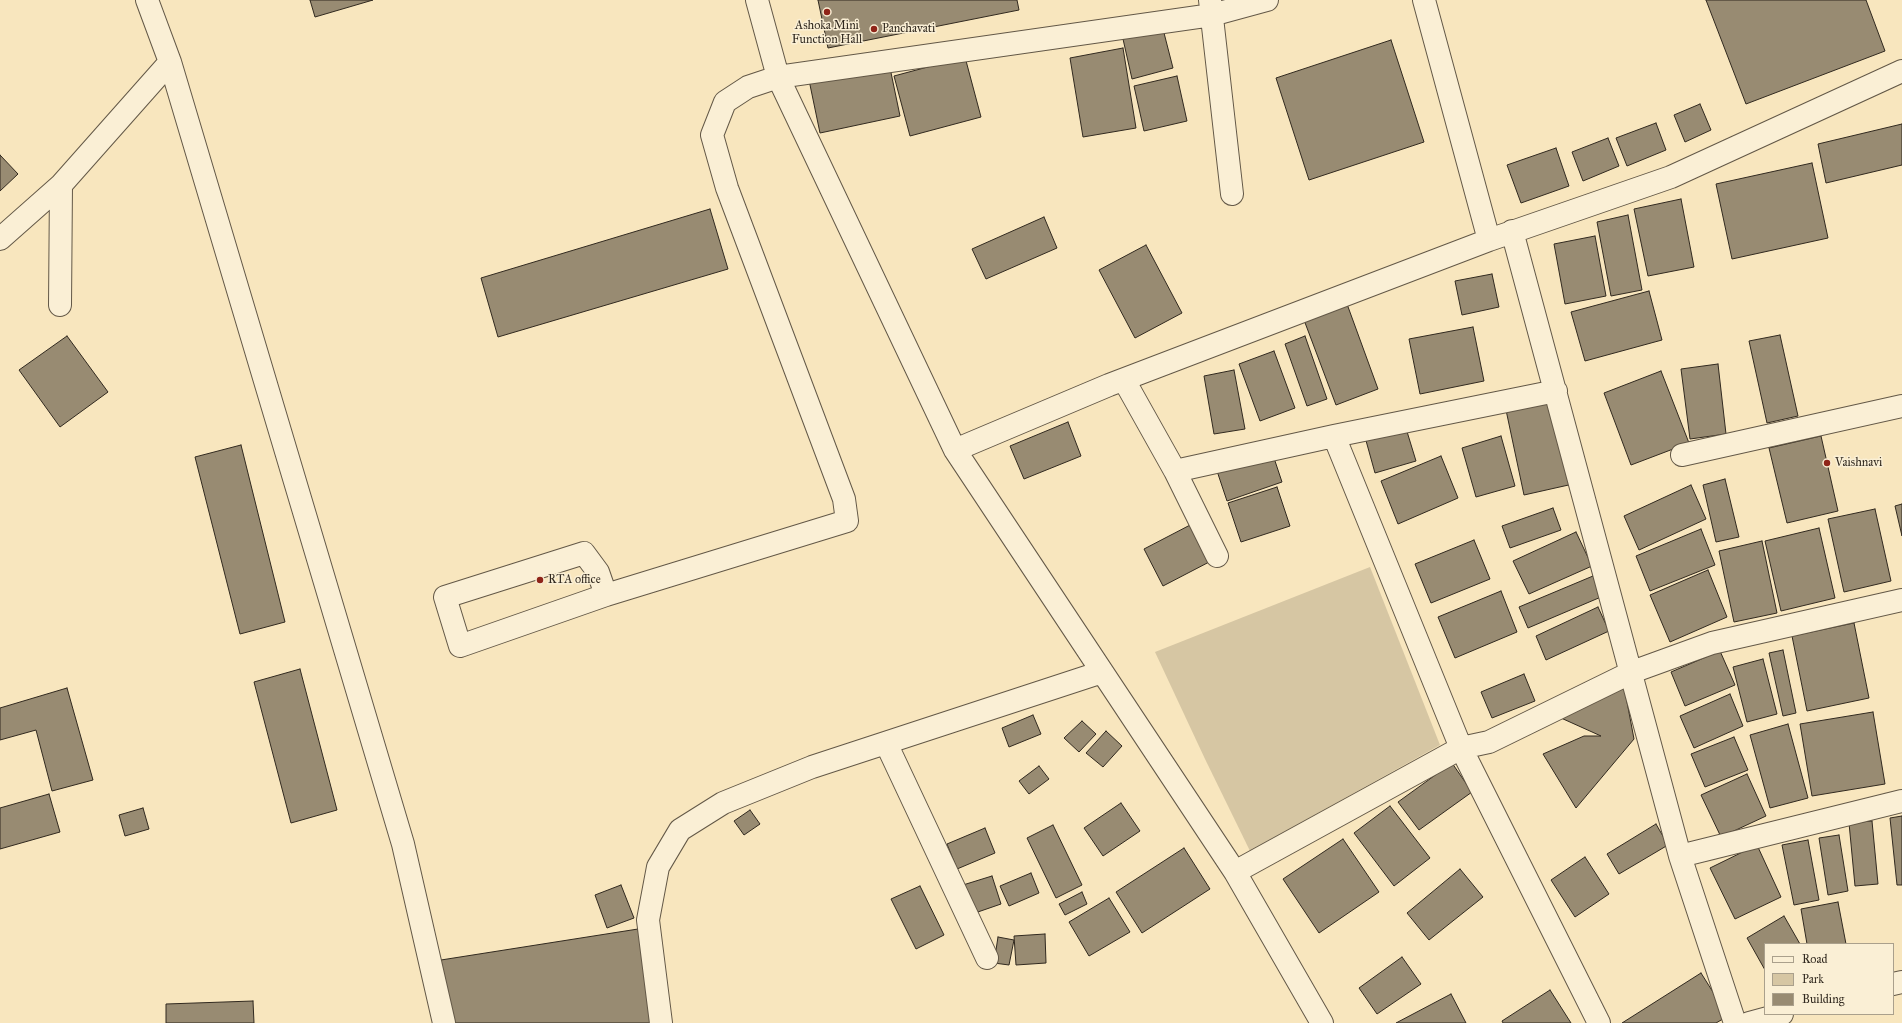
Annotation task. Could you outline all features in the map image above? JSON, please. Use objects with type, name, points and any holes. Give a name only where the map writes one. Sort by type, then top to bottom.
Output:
[{"type":"street","points":[[147,0],[170,62],[404,844],[444,1023]]},
{"type":"street","points":[[756,0],[778,77],[956,450],[1235,872],[1322,1023]]},
{"type":"street","points":[[606,595],[598,572],[584,553],[445,597],[460,646],[606,595],[847,521],[844,499],[727,188],[712,135],[725,102],[748,87],[778,77],[1267,0]]},
{"type":"street","points":[[1424,0],[1489,240]]},
{"type":"street","points":[[1211,8],[1232,194]]},
{"type":"street","points":[[0,239],[61,185],[170,62]]},
{"type":"street","points":[[956,450],[1124,380],[1512,231],[1671,177],[1902,71]]},
{"type":"street","points":[[60,305],[61,185]]},
{"type":"street","points":[[1512,231],[1632,672],[1680,856],[1735,1023]]},
{"type":"street","points":[[1124,380],[1175,471],[1217,556]]},
{"type":"street","points":[[1175,471],[1334,436],[1556,392]]},
{"type":"street","points":[[1682,455],[1902,406]]},
{"type":"street","points":[[1334,436],[1461,748],[1599,1023]]},
{"type":"street","points":[[1235,872],[1461,748],[1488,742],[1632,672],[1712,644],[1902,600]]},
{"type":"street","points":[[660,1023],[648,920],[658,867],[680,830],[723,803],[812,768],[1102,672]]},
{"type":"street","points":[[886,743],[987,958]]},
{"type":"street","points":[[1680,856],[1902,801]]},
{"type":"street","points":[[1749,1023],[1778,1015]]},
{"type":"green space","points":[[1370,567],[1440,745],[1250,851],[1155,652]]},
{"type":"building","points":[[310,0],[373,0],[315,17]]},
{"type":"building","name":"Panchavati","points":[[818,0],[1017,0],[1019,10],[828,48]]},
{"type":"building","points":[[1706,0],[1866,0],[1885,51],[1746,104]]},
{"type":"building","points":[[1163,29],[1173,68],[1132,79],[1123,39]]},
{"type":"building","points":[[1391,40],[1424,142],[1309,180],[1276,78]]},
{"type":"building","points":[[1123,48],[1136,128],[1083,137],[1070,58]]},
{"type":"building","points":[[965,57],[981,117],[910,136],[894,76]]},
{"type":"building","points":[[889,63],[900,116],[820,133],[809,80]]},
{"type":"building","points":[[1177,76],[1187,121],[1144,131],[1134,86]]},
{"type":"building","points":[[1700,104],[1711,130],[1685,142],[1674,115]]},
{"type":"building","points":[[1656,123],[1666,150],[1627,166],[1616,138]]},
{"type":"building","points":[[1902,124],[1902,165],[1826,183],[1818,144]]},
{"type":"building","points":[[1608,138],[1619,166],[1583,181],[1572,152]]},
{"type":"building","points":[[1556,148],[1569,186],[1521,203],[1507,165]]},
{"type":"building","points":[[0,155],[18,174],[0,191]]},
{"type":"building","points":[[1812,163],[1828,238],[1732,259],[1716,184]]},
{"type":"building","points":[[1681,199],[1694,267],[1648,276],[1634,209]]},
{"type":"building","points":[[710,209],[728,269],[498,337],[481,278]]},
{"type":"building","points":[[1628,215],[1642,290],[1611,296],[1597,222]]},
{"type":"building","points":[[1044,217],[1057,248],[986,279],[972,249]]},
{"type":"building","points":[[1595,236],[1606,296],[1565,304],[1554,244]]},
{"type":"building","points":[[1146,245],[1182,313],[1135,338],[1099,270]]},
{"type":"building","points":[[1492,274],[1499,307],[1462,315],[1455,281]]},
{"type":"building","points":[[1649,291],[1662,340],[1585,361],[1571,312]]},
{"type":"building","points":[[1347,304],[1378,389],[1336,405],[1304,320]]},
{"type":"building","points":[[1473,327],[1484,381],[1420,394],[1409,339]]},
{"type":"building","points":[[1780,335],[1798,416],[1767,423],[1749,341]]},
{"type":"building","points":[[67,336],[108,392],[60,427],[19,370]]},
{"type":"building","points":[[1305,336],[1327,399],[1307,406],[1285,344]]},
{"type":"building","points":[[1274,351],[1295,408],[1260,421],[1239,364]]},
{"type":"building","points":[[1718,364],[1726,434],[1690,439],[1681,369]]},
{"type":"building","points":[[1234,370],[1245,429],[1214,434],[1204,376]]},
{"type":"building","points":[[1661,371],[1689,443],[1631,465],[1604,393]]},
{"type":"building","points":[[1555,399],[1573,484],[1524,495],[1506,410]]},
{"type":"building","points":[[1068,422],[1081,456],[1024,479],[1010,446]]},
{"type":"building","points":[[1405,425],[1416,461],[1375,473],[1365,437]]},
{"type":"building","points":[[1501,436],[1515,486],[1476,497],[1462,448]]},
{"type":"building","points":[[1821,436],[1838,511],[1787,523],[1769,448]]},
{"type":"building","points":[[241,445],[285,622],[240,634],[195,457]]},
{"type":"building","points":[[1272,452],[1282,482],[1227,501],[1217,471]]},
{"type":"building","points":[[1441,456],[1458,498],[1398,524],[1381,481]]},
{"type":"building","points":[[1725,479],[1739,537],[1716,542],[1703,485]]},
{"type":"building","points":[[1691,485],[1706,519],[1639,550],[1624,516]]},
{"type":"building","points":[[1277,487],[1290,526],[1241,542],[1228,503]]},
{"type":"building","points":[[1902,504],[1902,536],[1895,506]]},
{"type":"building","points":[[1553,508],[1561,530],[1510,548],[1502,526]]},
{"type":"building","points":[[1875,509],[1891,581],[1844,592],[1828,519]]},
{"type":"building","points":[[1194,523],[1213,560],[1163,586],[1144,549]]},
{"type":"building","points":[[1819,528],[1835,598],[1781,611],[1765,541]]},
{"type":"building","points":[[1701,529],[1715,565],[1650,591],[1636,556]]},
{"type":"building","points":[[1576,532],[1592,566],[1529,594],[1513,561]]},
{"type":"building","points":[[1474,540],[1490,579],[1431,603],[1415,564]]},
{"type":"building","points":[[1762,541],[1777,613],[1734,622],[1719,551]]},
{"type":"building","points":[[1708,570],[1727,617],[1670,642],[1650,595]]},
{"type":"building","points":[[1593,576],[1601,597],[1528,628],[1519,607]]},
{"type":"building","points":[[1501,591],[1517,632],[1455,658],[1438,617]]},
{"type":"building","points":[[1598,607],[1609,631],[1546,660],[1536,636]]},
{"type":"building","points":[[1854,623],[1869,698],[1807,711],[1792,636]]},
{"type":"building","points":[[1783,650],[1796,713],[1783,716],[1769,653]]},
{"type":"building","points":[[1720,651],[1735,685],[1685,706],[1671,672]]},
{"type":"building","points":[[1763,659],[1777,714],[1747,722],[1733,667]]},
{"type":"building","points":[[300,669],[337,810],[291,823],[254,682]]},
{"type":"building","points":[[1524,674],[1535,701],[1492,718],[1481,692]]},
{"type":"building","points":[[1624,686],[1634,739],[1576,808],[1543,754],[1584,736],[1601,736],[1561,718]]},
{"type":"building","points":[[67,688],[93,780],[52,791],[36,730],[0,740],[0,708]]},
{"type":"building","points":[[1730,694],[1743,726],[1694,748],[1680,716]]},
{"type":"building","points":[[1873,712],[1885,784],[1812,796],[1800,724]]},
{"type":"building","points":[[1033,715],[1041,734],[1009,747],[1002,728]]},
{"type":"building","points":[[1082,721],[1096,734],[1079,752],[1064,738]]},
{"type":"building","points":[[1788,724],[1808,798],[1770,808],[1750,735]]},
{"type":"building","points":[[1106,731],[1122,746],[1103,767],[1086,753]]},
{"type":"building","points":[[1734,737],[1748,770],[1705,787],[1691,754]]},
{"type":"building","points":[[1452,763],[1472,792],[1419,830],[1398,802]]},
{"type":"building","points":[[1039,766],[1049,779],[1029,794],[1019,781]]},
{"type":"building","points":[[1747,774],[1766,816],[1721,837],[1701,795]]},
{"type":"building","points":[[49,794],[60,832],[0,849],[0,808]]},
{"type":"building","points":[[1121,803],[1140,831],[1103,856],[1084,828]]},
{"type":"building","points":[[1390,806],[1430,858],[1394,886],[1354,833]]},
{"type":"building","points":[[143,808],[149,829],[125,836],[119,815]]},
{"type":"building","points":[[750,810],[760,824],[744,835],[734,821]]},
{"type":"building","points":[[1902,816],[1902,885],[1897,885],[1890,818]]},
{"type":"building","points":[[1872,821],[1878,884],[1855,886],[1849,823]]},
{"type":"building","points":[[1656,824],[1668,845],[1619,874],[1607,854]]},
{"type":"building","points":[[1053,825],[1082,885],[1056,898],[1027,838]]},
{"type":"building","points":[[985,828],[995,853],[957,869],[947,844]]},
{"type":"building","points":[[1839,835],[1848,891],[1828,895],[1819,838]]},
{"type":"building","points":[[1343,839],[1379,892],[1319,933],[1283,879]]},
{"type":"building","points":[[1808,840],[1819,900],[1794,905],[1782,845]]},
{"type":"building","points":[[1757,845],[1781,897],[1735,919],[1710,868]]},
{"type":"building","points":[[1184,848],[1210,889],[1142,933],[1116,892]]},
{"type":"building","points":[[1585,857],[1609,894],[1575,917],[1551,880]]},
{"type":"building","points":[[1460,869],[1483,897],[1429,940],[1407,913]]},
{"type":"building","points":[[1031,873],[1039,893],[1009,906],[1000,886]]},
{"type":"building","points":[[992,876],[1001,904],[972,914],[963,885]]},
{"type":"building","points":[[621,885],[634,918],[607,928],[595,895]]},
{"type":"building","points":[[920,886],[944,935],[916,949],[891,899]]},
{"type":"building","points":[[1082,892],[1087,904],[1065,915],[1059,904]]},
{"type":"building","points":[[1109,898],[1130,932],[1089,956],[1069,922]]},
{"type":"building","points":[[1838,902],[1846,943],[1807,943],[1801,909]]},
{"type":"building","points":[[1784,916],[1799,943],[1764,943],[1764,968],[1747,938]]},
{"type":"building","points":[[638,929],[653,1023],[451,1023],[441,960]]},
{"type":"building","points":[[1045,934],[1046,963],[1016,965],[1014,936]]},
{"type":"building","points":[[998,937],[1014,940],[1009,965],[994,963]]},
{"type":"building","points":[[1402,957],[1421,984],[1377,1014],[1359,988]]},
{"type":"building","points":[[1701,973],[1728,1016],[1716,1023],[1622,1023]]},
{"type":"building","points":[[1550,990],[1571,1023],[1503,1023],[1502,1021]]},
{"type":"building","points":[[1451,994],[1466,1023],[1396,1023]]},
{"type":"building","points":[[253,1001],[254,1023],[166,1023],[166,1004]]},
{"type":"place","name":"Ashoka Mini Function Hall","points":[[827,12]]},
{"type":"place","name":"Panchavati","points":[[874,29]]},
{"type":"place","name":"Vaishnavi","points":[[1827,463]]},
{"type":"place","name":"RTA office","points":[[540,580]]}]
